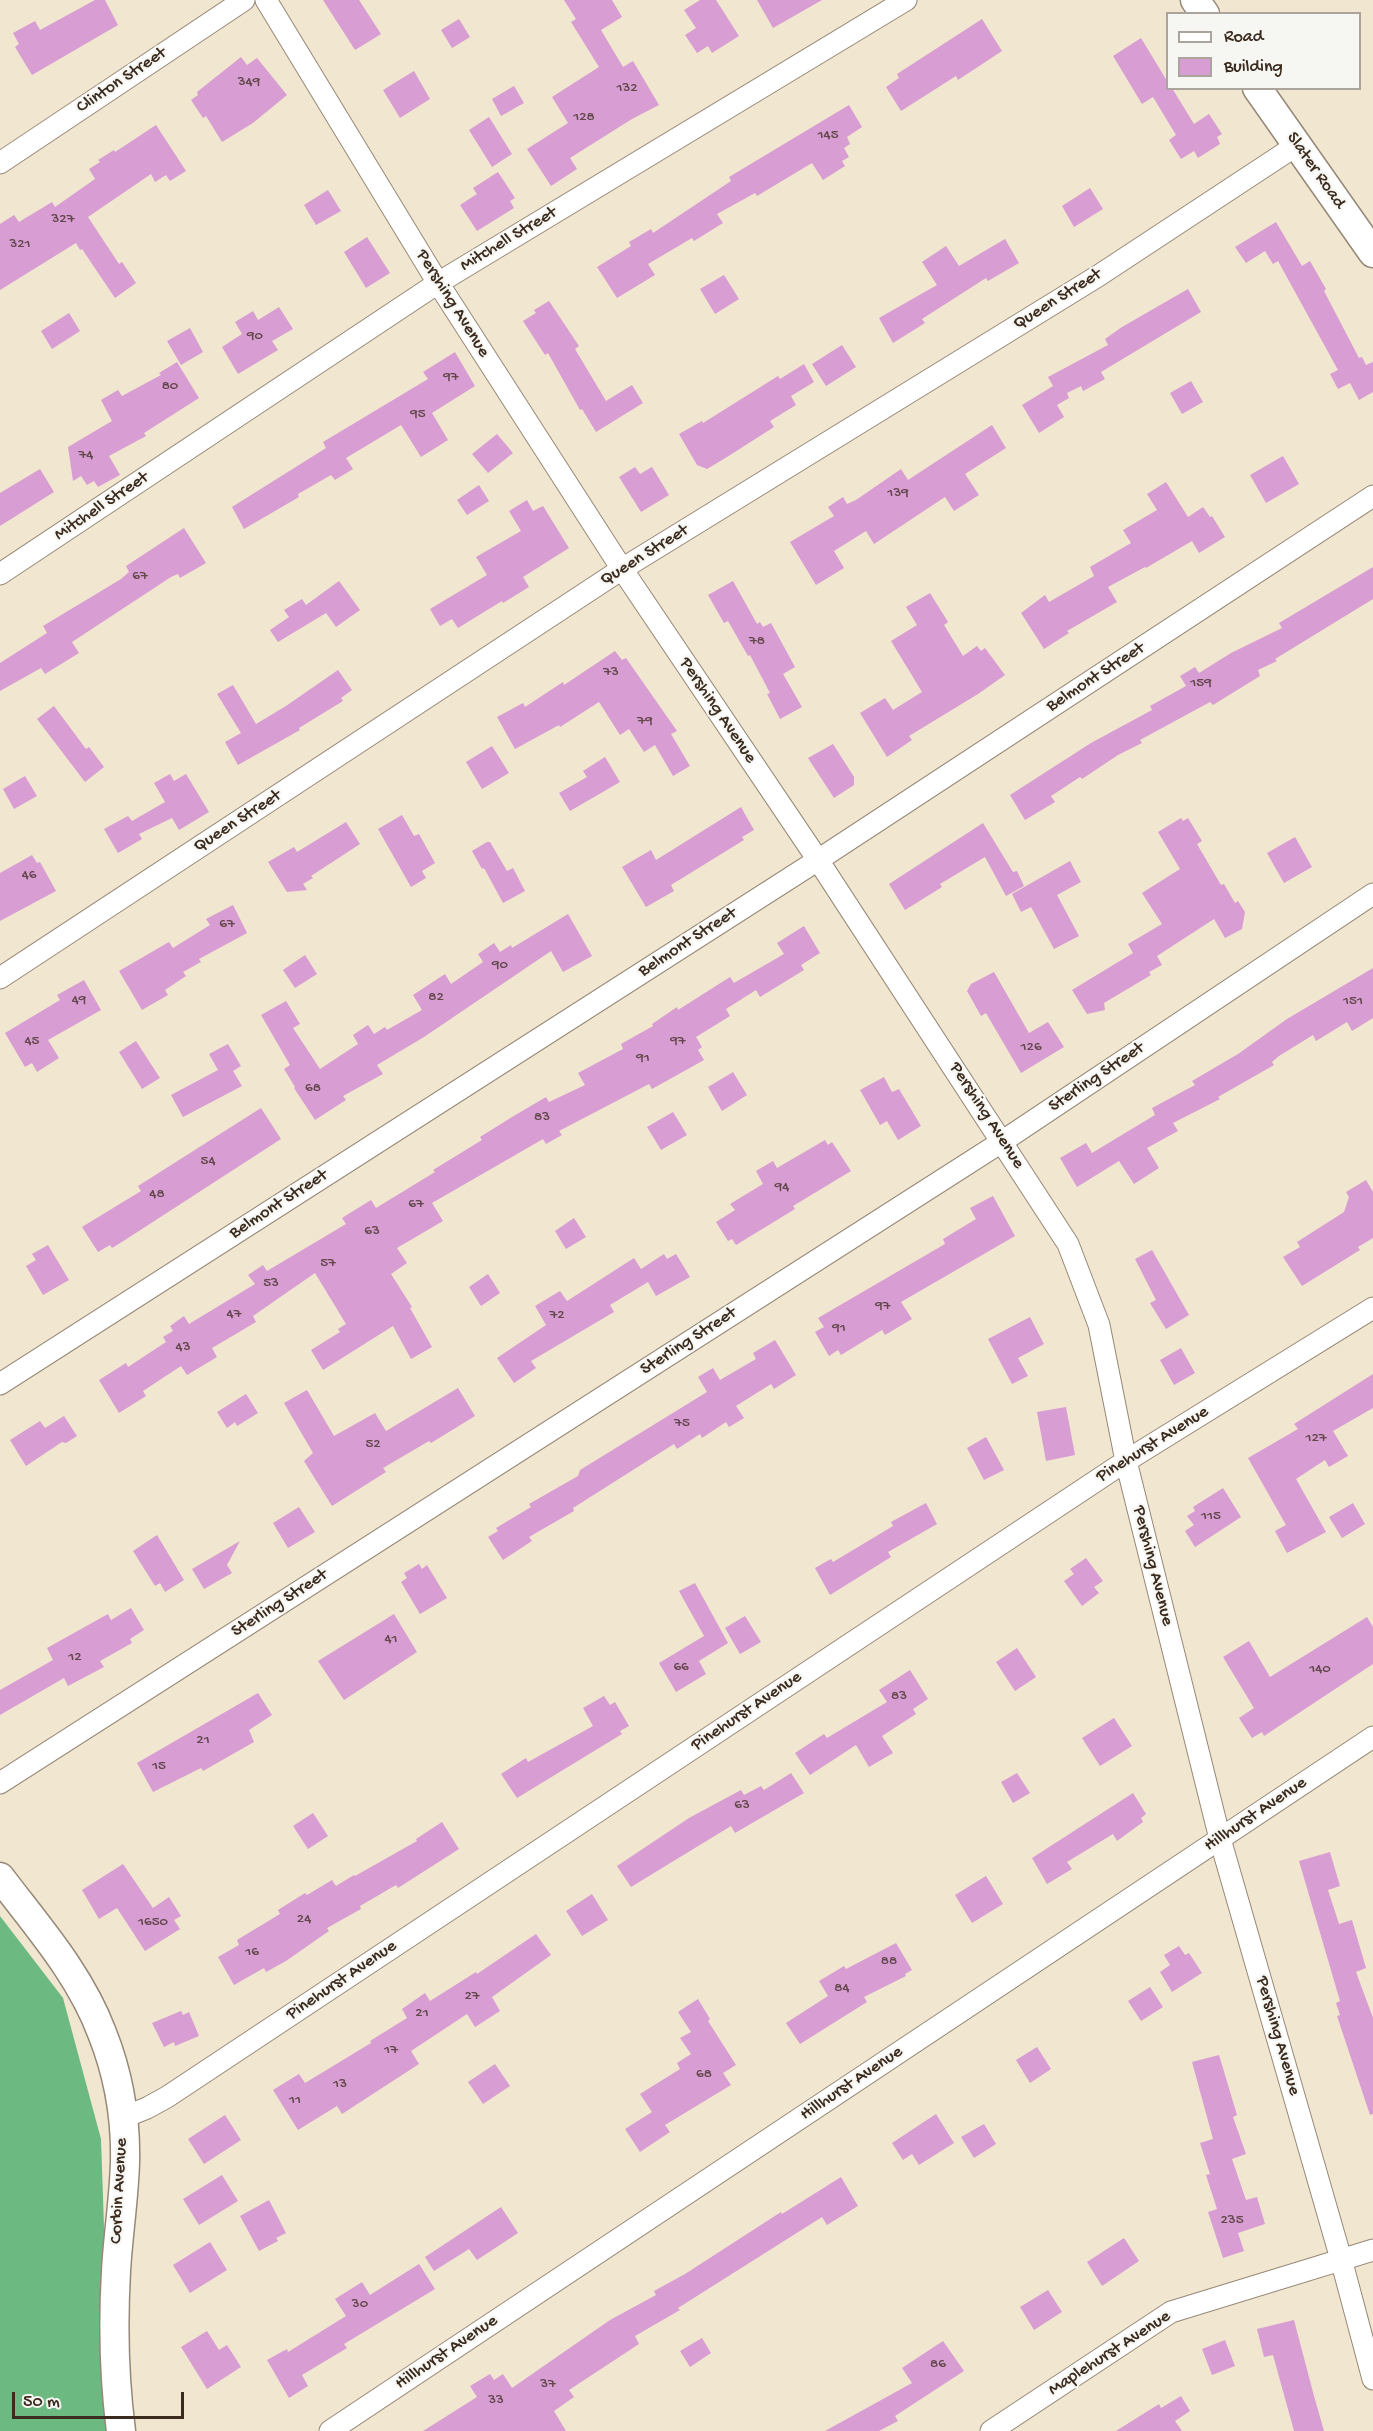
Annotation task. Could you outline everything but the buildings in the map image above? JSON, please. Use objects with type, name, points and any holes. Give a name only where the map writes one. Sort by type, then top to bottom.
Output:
[{"type":"main road","name":"Slater Road","points":[[1258,90],[1373,253]]},
{"type":"main road","name":"Corbin Avenue","points":[[0,1877],[72,1973],[89,2003],[112,2060],[122,2118],[125,2164],[114,2324],[115,2370],[121,2431]]},
{"type":"street","name":"Clinton Street","points":[[3,154],[244,0]]},
{"type":"street","name":"Pershing Avenue","points":[[266,0],[438,283],[622,569],[818,860],[1068,1244],[1100,1325],[1126,1461],[1220,1839],[1341,2259],[1373,2379]]},
{"type":"street","name":"Mitchell Street","points":[[0,574],[438,283],[906,0]]},
{"type":"street","name":"Queen Street","points":[[0,978],[622,569],[1098,276],[1297,145]]},
{"type":"street","name":"Belmont Street","points":[[0,1384],[818,860],[1373,496]]},
{"type":"street","name":"Sterling Street","points":[[0,1784],[1003,1141],[1373,894]]},
{"type":"street","name":"Pinehurst Avenue","points":[[122,2118],[167,2097],[1126,1461],[1373,1308]]},
{"type":"street","name":"Hillhurst Avenue","points":[[330,2431],[1373,1737]]},
{"type":"street","name":"Maplehurst Avenue","points":[[991,2431],[1171,2312],[1373,2250]]},
{"type":"green space","points":[[0,1916],[63,1998],[101,2139],[111,2431],[0,2431]]}]
